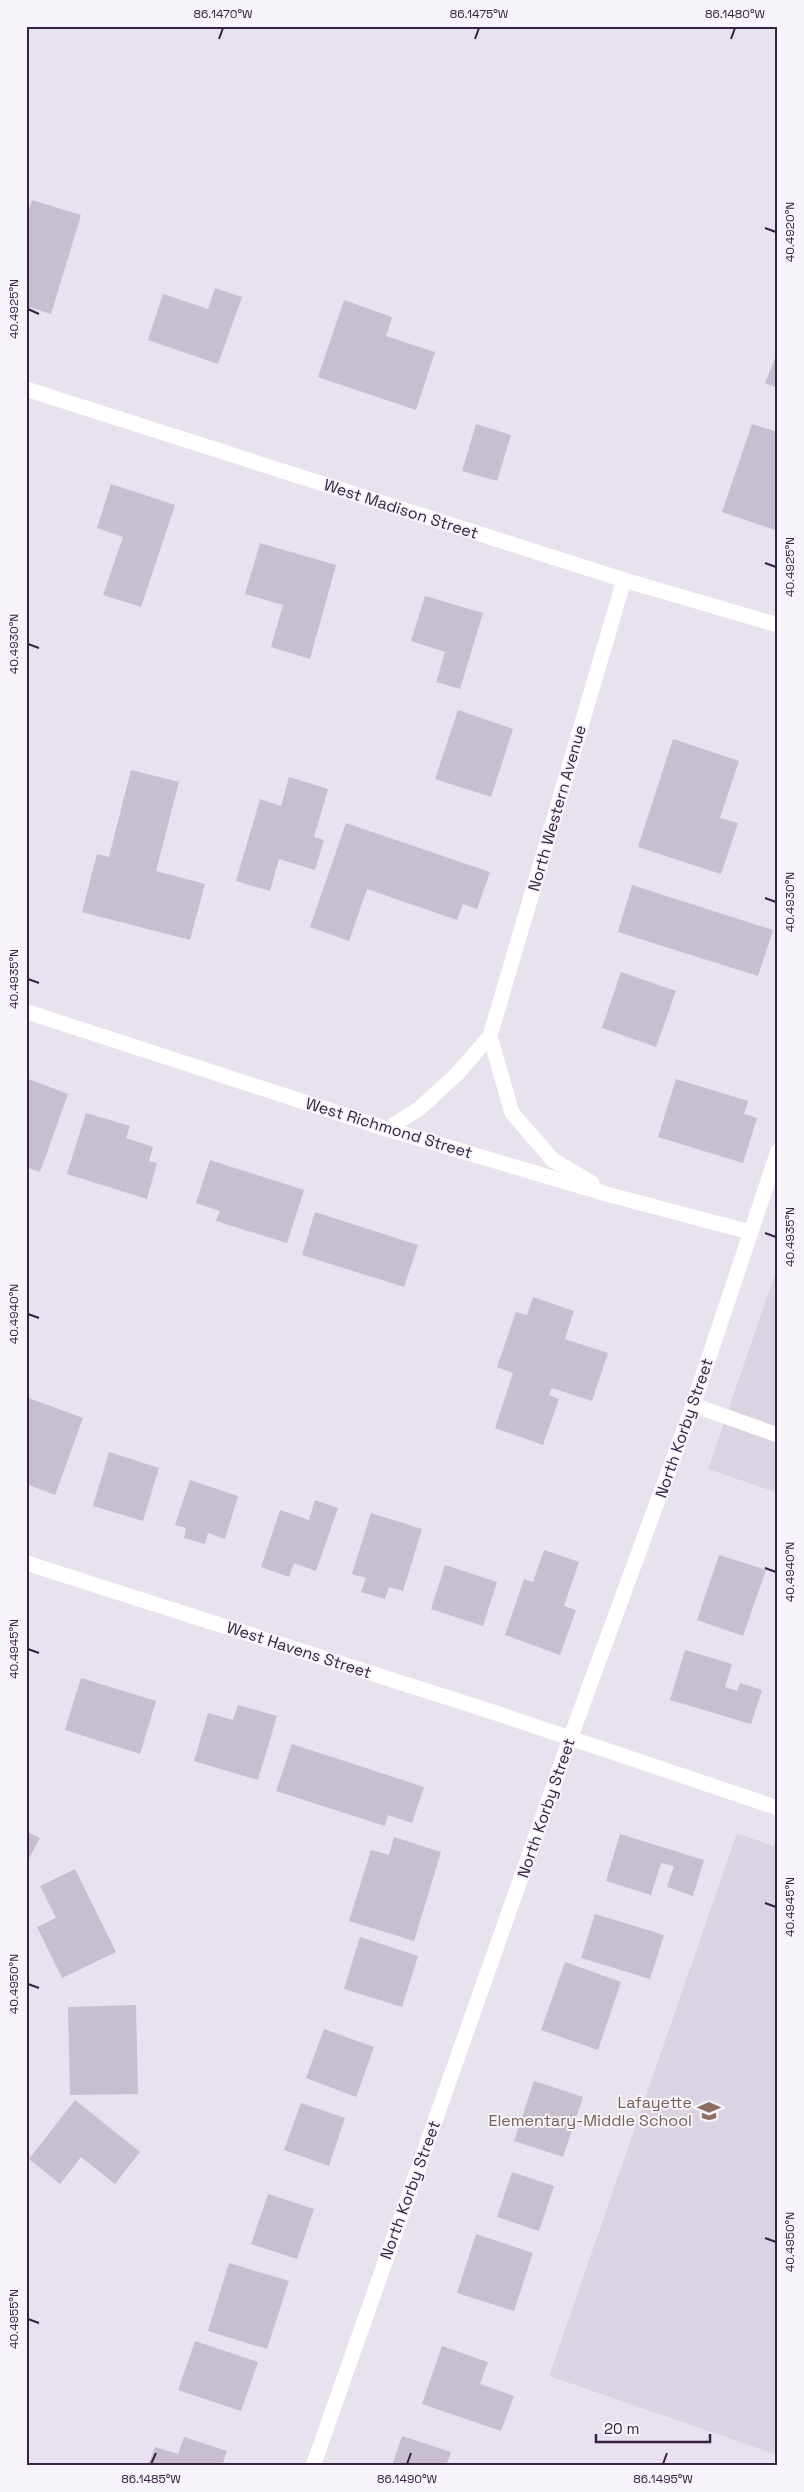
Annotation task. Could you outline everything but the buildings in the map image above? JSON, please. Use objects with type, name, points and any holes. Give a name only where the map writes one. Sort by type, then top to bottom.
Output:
[{"type":"street","name":"West Madison Street","points":[[26,389],[624,580],[778,625]]},
{"type":"street","name":"North Western Avenue","points":[[387,1129],[420,1108],[457,1074],[490,1036],[624,580]]},
{"type":"street","name":"West Richmond Street","points":[[31,1013],[387,1129],[610,1195],[750,1232]]},
{"type":"street","points":[[490,1036],[512,1113],[553,1160],[610,1195]]},
{"type":"street","name":"North Korby Street","points":[[313,2466],[570,1739],[693,1405],[778,1151]]},
{"type":"street","points":[[693,1405],[778,1436]]},
{"type":"street","name":"West Havens Street","points":[[26,1563],[496,1713],[778,1808]]},
{"type":"shaded area","points":[[778,1265],[778,1493],[708,1469]]},
{"type":"shaded area","name":"Lafayette Elementary-Middle School","points":[[737,1833],[773,1846],[778,1834],[778,2455],[549,2376]]},
{"type":"place","name":"Lafayette Elementary-Middle School","points":[[709,2111]]}]
